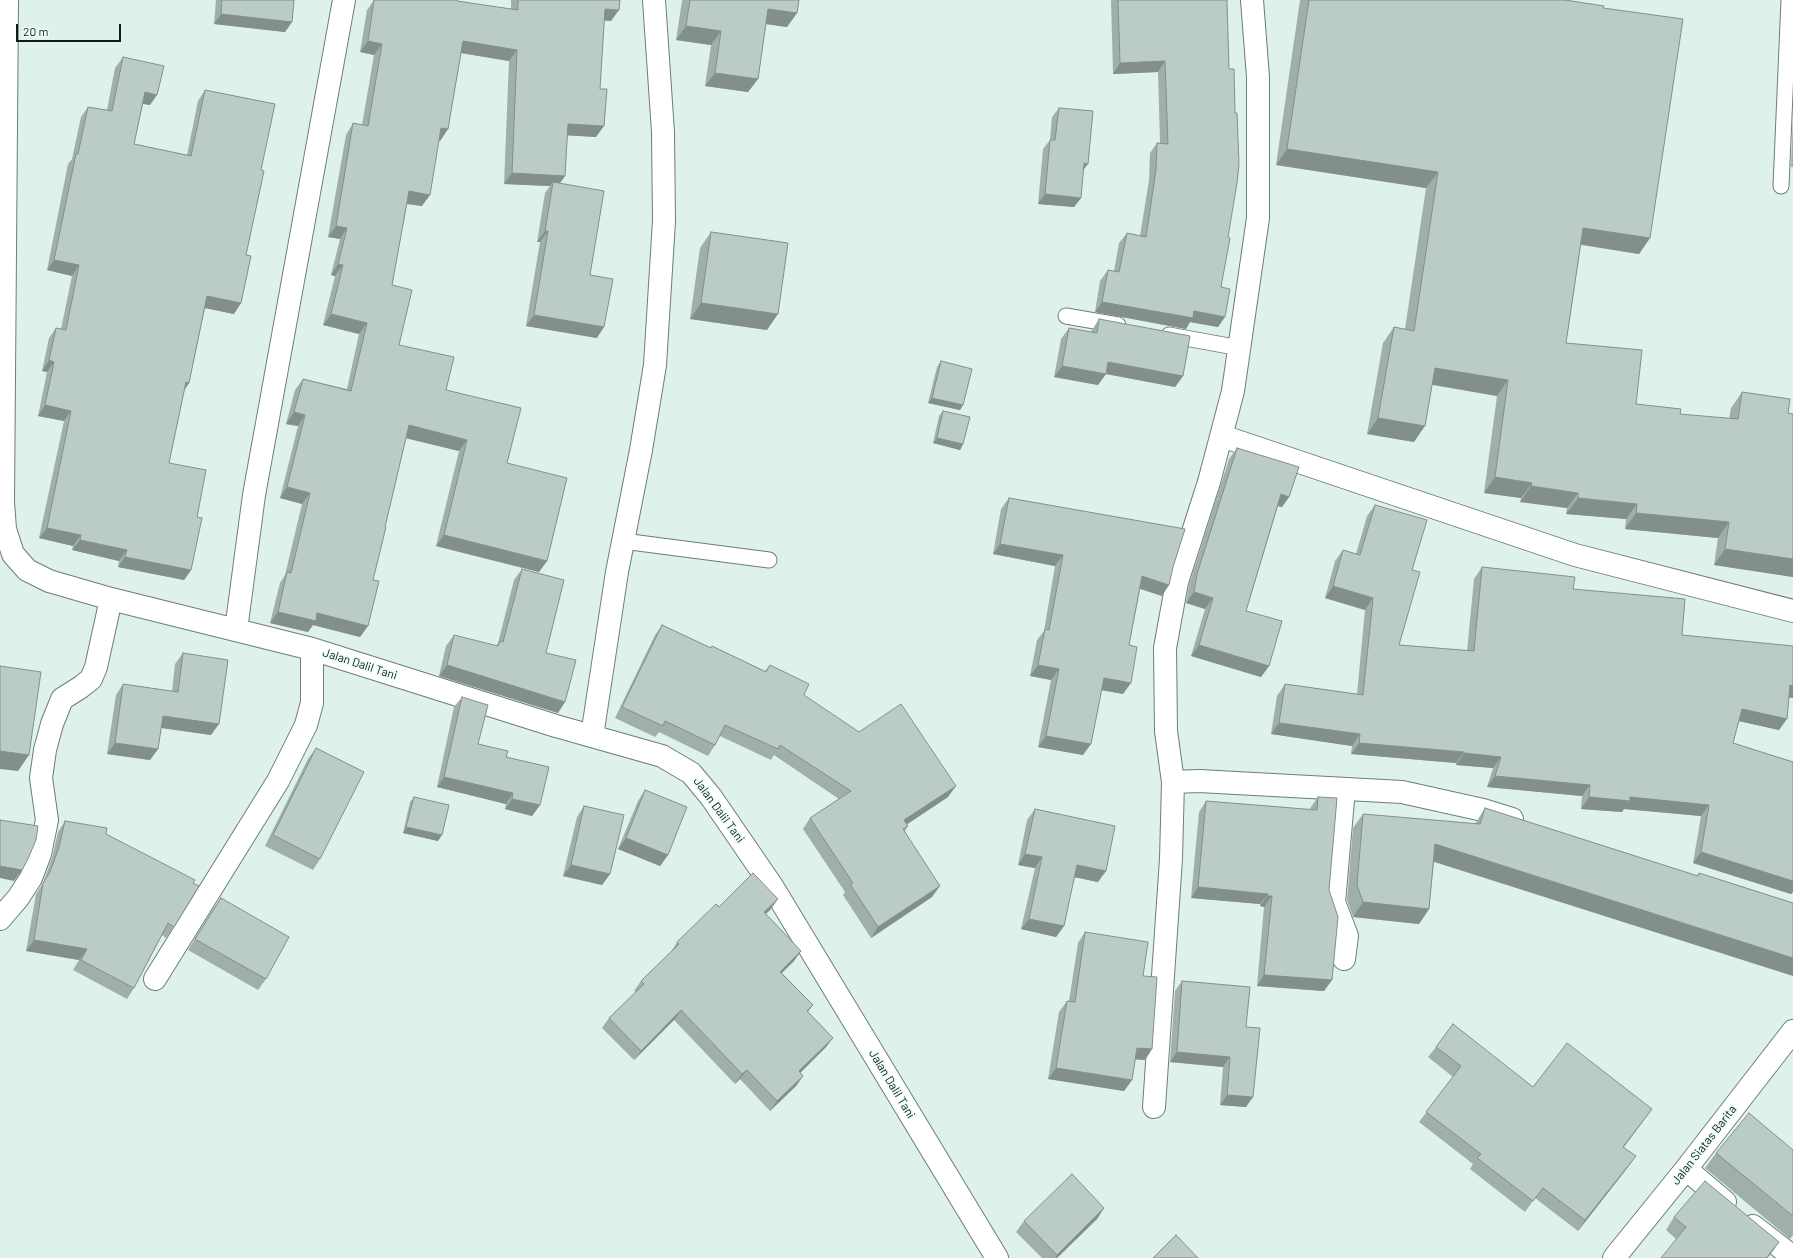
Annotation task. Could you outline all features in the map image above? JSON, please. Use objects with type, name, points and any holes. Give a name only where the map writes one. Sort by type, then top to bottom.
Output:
[{"type":"street","name":"Jalan Dalil Tani","points":[[6,0],[1,502],[5,529],[13,554],[27,570],[49,581],[111,599],[312,649],[592,736],[662,756],[691,773],[712,798],[772,886],[997,1258]]},
{"type":"street","points":[[236,630],[254,495],[344,0]]},
{"type":"street","points":[[592,736],[623,541],[655,365],[664,221],[663,132],[654,0]]},
{"type":"street","points":[[1154,1107],[1171,859],[1173,782],[1166,731],[1165,648],[1177,582],[1209,482],[1233,391],[1258,218],[1258,77],[1252,0]]},
{"type":"street","points":[[1222,436],[1575,555],[1793,611]]},
{"type":"street","points":[[0,919],[18,898],[28,883],[40,854],[46,820],[41,778],[45,750],[52,724],[62,699],[81,687],[90,678],[96,666],[111,599]]},
{"type":"street","points":[[155,979],[278,781],[306,725],[312,703],[312,649]]},
{"type":"street","points":[[1173,782],[1199,781],[1402,792],[1484,810],[1529,824]]},
{"type":"street","points":[[1344,789],[1334,902],[1347,936],[1344,959]]},
{"type":"street","name":"Jalan Siatas Barita","points":[[1614,1258],[1686,1169],[1793,1031]]},
{"type":"street","points":[[1686,1169],[1768,1238],[1793,1257]]},
{"type":"lane","points":[[1781,186],[1789,0]]},
{"type":"lane","points":[[1066,316],[1134,328]]},
{"type":"lane","points":[[1157,332],[1240,348]]},
{"type":"lane","points":[[623,541],[769,560]]},
{"type":"building","points":[[222,0],[294,0],[292,22],[221,14]]},
{"type":"building","points":[[374,0],[457,0],[518,10],[518,0],[620,0],[619,10],[605,9],[600,89],[607,89],[604,126],[568,124],[565,176],[512,173],[517,50],[463,41],[448,129],[441,128],[430,195],[409,191],[392,285],[412,290],[399,345],[454,357],[446,390],[521,408],[507,463],[567,478],[547,561],[444,535],[467,440],[409,425],[373,580],[379,581],[368,626],[317,613],[316,621],[278,612],[287,572],[291,573],[310,493],[287,487],[305,415],[294,412],[303,379],[351,391],[367,323],[331,314],[343,265],[338,264],[347,228],[336,226],[353,123],[368,126],[382,44],[368,41]]},
{"type":"building","points":[[690,0],[799,0],[797,13],[768,9],[758,79],[715,73],[721,31],[686,26]]},
{"type":"building","points":[[1118,0],[1227,0],[1229,69],[1234,69],[1235,113],[1237,113],[1239,164],[1228,237],[1230,238],[1221,287],[1230,289],[1225,317],[1194,311],[1193,318],[1102,302],[1108,270],[1119,272],[1127,233],[1146,237],[1156,170],[1157,143],[1168,144],[1165,61],[1120,63]]},
{"type":"building","points":[[1309,0],[1565,0],[1604,6],[1603,8],[1683,19],[1650,238],[1583,228],[1566,343],[1642,350],[1636,404],[1681,409],[1680,414],[1738,419],[1742,392],[1790,399],[1788,413],[1793,414],[1793,559],[1725,549],[1729,522],[1636,513],[1637,504],[1578,498],[1578,493],[1531,486],[1532,483],[1495,477],[1508,380],[1435,368],[1425,426],[1378,418],[1394,327],[1414,331],[1438,172],[1287,149]]},
{"type":"building","points":[[123,57],[164,66],[157,95],[145,92],[134,144],[191,156],[205,90],[275,104],[261,170],[264,171],[246,255],[251,256],[241,303],[207,296],[189,383],[186,382],[169,463],[206,470],[197,517],[202,518],[191,570],[125,557],[127,550],[80,540],[81,535],[47,528],[71,411],[45,405],[54,362],[49,360],[56,328],[66,330],[79,265],[54,260],[76,154],[78,154],[88,107],[112,111]]},
{"type":"building","points":[[1059,108],[1093,111],[1088,164],[1084,163],[1081,198],[1045,194],[1050,140],[1055,140]]},
{"type":"building","points":[[553,182],[604,191],[590,275],[613,279],[604,327],[534,315],[548,231],[545,231]]},
{"type":"building","points":[[711,232],[788,243],[778,314],[701,303]]},
{"type":"building","points":[[1099,319],[1190,336],[1183,376],[1108,362],[1106,374],[1062,366],[1069,328],[1097,333]]},
{"type":"building","points":[[941,361],[972,369],[963,405],[932,398]]},
{"type":"building","points":[[943,411],[970,417],[963,444],[937,438]]},
{"type":"building","points":[[1237,448],[1299,467],[1289,497],[1281,494],[1246,611],[1282,621],[1269,666],[1199,645],[1213,598],[1194,592],[1197,574]]},
{"type":"building","points":[[1009,498],[1185,529],[1169,585],[1142,576],[1129,645],[1137,647],[1131,683],[1104,678],[1091,744],[1046,736],[1059,669],[1038,665],[1045,629],[1049,630],[1063,555],[1000,544]]},
{"type":"building","points":[[1375,505],[1427,520],[1412,570],[1420,572],[1399,645],[1474,651],[1482,567],[1575,577],[1573,589],[1685,599],[1682,635],[1793,646],[1793,686],[1790,685],[1787,719],[1742,709],[1733,743],[1793,762],[1793,881],[1701,852],[1709,805],[1630,797],[1630,801],[1589,797],[1590,785],[1495,776],[1501,757],[1464,752],[1359,743],[1360,734],[1279,723],[1285,684],[1363,695],[1373,598],[1333,586],[1343,550],[1360,555]]},
{"type":"building","points":[[522,569],[564,580],[546,653],[576,660],[565,702],[447,665],[454,635],[498,646],[500,641],[503,642]]},
{"type":"building","points":[[662,625],[711,648],[712,646],[766,672],[770,665],[809,684],[804,695],[859,732],[901,704],[956,786],[904,820],[908,826],[903,829],[940,886],[878,927],[850,884],[853,883],[810,818],[851,791],[780,745],[778,749],[725,725],[715,745],[665,721],[663,726],[622,707]]},
{"type":"building","points":[[183,653],[228,660],[219,724],[163,716],[158,749],[115,743],[123,684],[178,692]]},
{"type":"building","points":[[0,666],[41,672],[29,755],[0,751]]},
{"type":"building","points":[[462,697],[488,705],[478,744],[508,751],[506,757],[549,767],[540,805],[512,799],[513,793],[444,777]]},
{"type":"building","points":[[316,748],[364,772],[320,859],[273,835]]},
{"type":"building","points":[[645,790],[687,807],[668,855],[626,838]]},
{"type":"building","points":[[414,797],[449,805],[442,835],[406,827]]},
{"type":"building","points":[[1318,797],[1337,798],[1329,890],[1338,917],[1332,980],[1264,975],[1272,896],[1267,896],[1268,894],[1198,887],[1206,801],[1317,810]]},
{"type":"building","points":[[584,806],[624,815],[610,874],[571,865]]},
{"type":"building","points":[[1485,808],[1698,876],[1699,873],[1793,903],[1793,958],[1435,844],[1429,909],[1363,902],[1357,885],[1363,814],[1480,824]]},
{"type":"building","points":[[1035,809],[1115,826],[1106,871],[1077,865],[1064,926],[1029,919],[1042,857],[1025,854]]},
{"type":"building","points":[[0,820],[38,826],[36,840],[22,870],[0,866]]},
{"type":"building","points":[[65,821],[107,828],[106,834],[195,880],[193,883],[199,886],[174,927],[168,923],[134,988],[81,960],[87,949],[34,940],[43,883],[50,872],[59,847]]},
{"type":"building","points":[[753,873],[778,899],[764,912],[801,951],[780,972],[813,1005],[807,1011],[833,1038],[799,1071],[803,1076],[777,1101],[747,1070],[742,1074],[681,1010],[641,1051],[609,1018],[644,984],[641,981],[679,944],[677,942],[716,904],[719,907]]},
{"type":"building","points":[[221,898],[289,937],[266,979],[195,939]]},
{"type":"building","points":[[1085,932],[1148,942],[1143,976],[1157,977],[1152,1049],[1137,1048],[1132,1080],[1056,1068],[1067,1001],[1075,1002]]},
{"type":"building","points":[[1182,981],[1250,987],[1246,1027],[1260,1028],[1253,1097],[1227,1095],[1230,1057],[1177,1052]]},
{"type":"building","points":[[1453,1024],[1533,1087],[1567,1043],[1652,1109],[1623,1147],[1636,1156],[1585,1220],[1543,1188],[1533,1201],[1477,1158],[1481,1154],[1426,1112],[1461,1066],[1436,1047]]},
{"type":"building","points":[[1749,1113],[1793,1150],[1793,1216],[1716,1153]]},
{"type":"building","points":[[1072,1174],[1104,1208],[1057,1255],[1024,1221]]},
{"type":"building","points":[[1705,1181],[1779,1242],[1766,1258],[1661,1258],[1686,1227],[1674,1217]]},
{"type":"building","points":[[1176,1235],[1198,1258],[1153,1258]]}]
